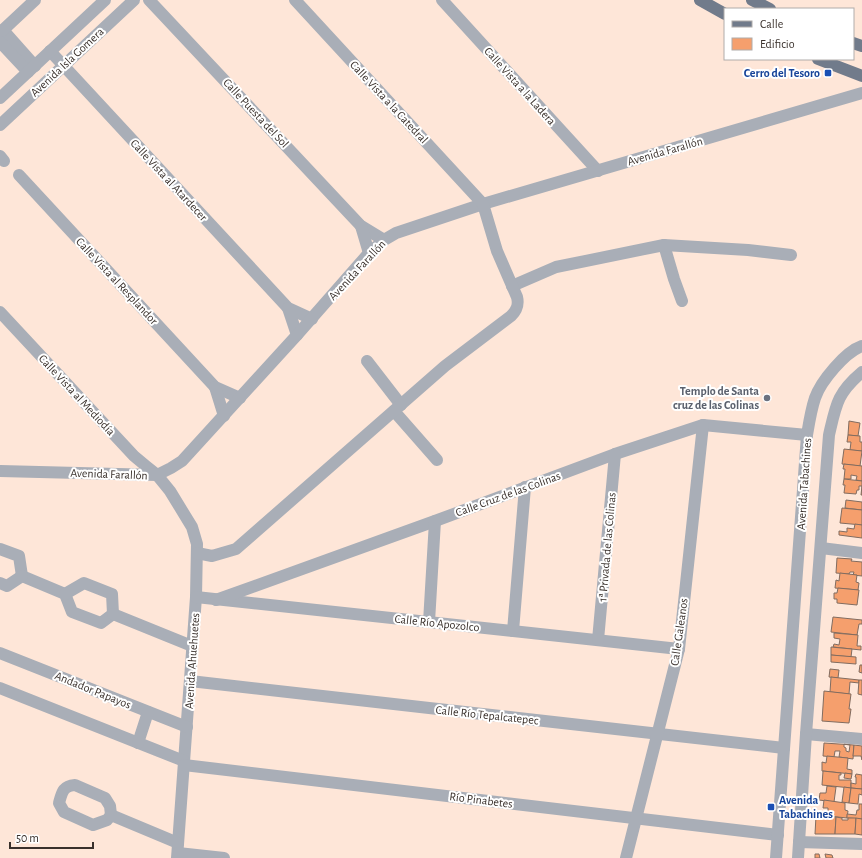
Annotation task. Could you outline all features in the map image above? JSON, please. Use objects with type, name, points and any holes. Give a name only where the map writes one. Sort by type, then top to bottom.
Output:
[{"type":"main road","points":[[700,0],[724,13]]},
{"type":"main road","points":[[752,0],[768,8]]},
{"type":"main road","points":[[821,60],[862,76]]},
{"type":"street","points":[[31,69],[1,34],[35,0]]},
{"type":"street","name":"Avenida Isla Gomera","points":[[0,98],[105,0]]},
{"type":"street","name":"Avenida Isla Gomera","points":[[0,125],[134,0]]},
{"type":"street","name":"Calle Vista a la Catedral","points":[[295,0],[483,204]]},
{"type":"street","name":"Calle Vista a la Ladera","points":[[442,0],[598,171]]},
{"type":"street","name":"Calle Puesta del Sol","points":[[148,1],[179,31],[361,226],[384,240]]},
{"type":"street","name":"Calle Vista al Atardecer","points":[[50,51],[288,308],[312,319]]},
{"type":"street","name":"Avenida Farallón","points":[[0,471],[157,475],[182,461],[312,319],[369,254],[384,240],[396,232],[483,204],[862,93]]},
{"type":"street","name":"Calle Vista al Resplandor","points":[[19,175],[215,387],[240,398]]},
{"type":"street","points":[[197,553],[212,556],[236,549],[446,366],[511,316],[518,307],[517,297],[497,251],[483,204]]},
{"type":"street","name":"Calle Puesta del Sol","points":[[361,226],[369,254]]},
{"type":"street","points":[[512,286],[556,267],[664,245],[748,250],[791,255]]},
{"type":"street","points":[[664,245],[682,301]]},
{"type":"street","name":"Calle Vista al Atardecer","points":[[288,308],[297,335]]},
{"type":"street","name":"Calle Vista al Mediodía","points":[[0,312],[134,456],[157,475]]},
{"type":"street","name":"Avenida Tabachines","points":[[776,858],[807,435],[814,399],[820,388],[844,357],[856,348],[862,346]]},
{"type":"street","points":[[367,361],[397,408],[437,460]]},
{"type":"street","name":"Avenida Tabachines","points":[[798,858],[829,435],[835,408],[840,396],[848,384],[862,372]]},
{"type":"street","name":"Calle Vista al Resplandor","points":[[215,387],[224,416]]},
{"type":"street","name":"Calle Cruz de las Colinas","points":[[216,600],[615,454],[703,426],[807,435]]},
{"type":"street","name":"Calle Galeanos","points":[[626,858],[679,649],[703,426]]},
{"type":"street","name":"1ª Privada de las Colinas","points":[[598,640],[615,454]]},
{"type":"street","name":"Avenida Ahuehuetes","points":[[157,475],[170,491],[192,527],[197,544],[196,597],[178,851]]},
{"type":"street","points":[[513,631],[525,487]]},
{"type":"street","points":[[430,622],[435,521]]},
{"type":"street","points":[[820,548],[862,553]]},
{"type":"street","points":[[0,549],[19,556],[22,576]]},
{"type":"street","points":[[0,583],[7,586],[22,576]]},
{"type":"street","points":[[22,576],[65,594],[72,612],[101,623],[113,614]]},
{"type":"street","points":[[65,594],[84,583],[112,594],[113,614]]},
{"type":"street","name":"Calle Río Apozolco","points":[[196,597],[679,649]]},
{"type":"street","points":[[113,614],[192,646]]},
{"type":"street","name":"Andador Papayos","points":[[0,653],[187,728]]},
{"type":"street","name":"Calle Río Tepalcatepec","points":[[190,681],[784,748]]},
{"type":"street","points":[[0,688],[184,763]]},
{"type":"street","points":[[138,743],[148,712]]},
{"type":"street","points":[[806,734],[862,739]]},
{"type":"street","name":"Río Pinabetes","points":[[184,763],[778,835]]},
{"type":"street","points":[[111,815],[178,851],[224,858]]},
{"type":"street","points":[[799,842],[862,844]]},
{"type":"building","points":[[849,421],[860,423],[858,436],[848,435]]},
{"type":"building","points":[[848,435],[860,436],[862,451],[850,450],[851,442],[847,442]]},
{"type":"building","points":[[844,449],[862,451],[860,466],[842,464]]},
{"type":"building","points":[[844,464],[862,466],[862,481],[856,480],[857,476],[851,475],[851,479],[844,479]]},
{"type":"building","points":[[844,479],[862,481],[862,486],[859,486],[859,490],[857,490],[856,494],[844,493]]},
{"type":"building","points":[[846,500],[862,502],[862,510],[845,508]]},
{"type":"building","points":[[842,508],[862,510],[862,525],[840,523]]},
{"type":"building","points":[[855,524],[862,525],[862,538],[839,535],[839,531],[847,532],[847,528],[854,529]]},
{"type":"building","points":[[837,558],[852,559],[851,561],[862,562],[862,576],[853,575],[854,572],[850,572],[849,574],[836,573]]},
{"type":"building","points":[[840,573],[857,575],[856,582],[859,583],[858,590],[835,588],[836,580],[839,581]]},
{"type":"building","points":[[838,588],[859,590],[857,605],[837,603],[837,599],[834,599],[834,593],[837,593]]},
{"type":"building","points":[[833,617],[862,620],[862,624],[859,624],[857,635],[831,632]]},
{"type":"building","points":[[834,633],[858,635],[857,646],[861,646],[861,650],[833,647],[834,644],[839,645],[840,639],[834,638]]},
{"type":"building","points":[[831,647],[852,649],[851,657],[831,655]]},
{"type":"building","points":[[831,655],[856,657],[856,664],[831,662]]},
{"type":"building","points":[[860,665],[862,665],[862,673],[859,672]]},
{"type":"building","points":[[830,669],[839,670],[838,678],[829,677]]},
{"type":"building","points":[[831,677],[859,680],[859,683],[850,682],[849,694],[830,692]]},
{"type":"building","points":[[859,680],[862,680],[862,695],[858,694]]},
{"type":"building","points":[[824,691],[851,694],[849,723],[822,721]]},
{"type":"building","points":[[824,743],[844,744],[846,751],[849,752],[850,745],[854,745],[853,759],[839,757],[840,751],[835,751],[834,757],[823,756]]},
{"type":"building","points":[[854,745],[862,746],[862,760],[861,756],[853,756]]},
{"type":"building","points":[[827,756],[848,758],[847,769],[852,770],[852,774],[822,771],[822,762],[826,763]]},
{"type":"building","points":[[823,771],[841,773],[841,775],[839,775],[839,780],[851,780],[851,788],[822,785]]},
{"type":"building","points":[[845,773],[852,774],[851,779],[844,778]]},
{"type":"building","points":[[856,774],[862,775],[862,789],[851,788],[851,783],[856,784]]},
{"type":"building","points":[[827,786],[836,787],[834,802],[819,800],[820,793],[826,793]]},
{"type":"building","points":[[844,787],[851,788],[849,803],[842,802]]},
{"type":"building","points":[[851,788],[862,789],[862,795],[859,794],[858,804],[849,803]]},
{"type":"building","points":[[824,800],[845,803],[845,810],[848,811],[847,818],[828,816],[828,808],[823,808]]},
{"type":"building","points":[[859,804],[862,804],[862,819],[847,818],[847,814],[856,815],[857,810],[859,810]]},
{"type":"building","points":[[816,816],[836,817],[835,834],[815,834]]},
{"type":"building","points":[[836,817],[842,818],[842,820],[856,818],[855,834],[835,834]]},
{"type":"building","points":[[856,818],[862,819],[862,835],[855,834]]},
{"type":"building","points":[[815,854],[819,854],[820,858],[815,858]]},
{"type":"building","points":[[825,854],[832,855],[833,858],[826,858]]},
{"type":"place","name":"Cerro del Tesoro","points":[[828,73]]},
{"type":"place","name":"Templo de Santa cruz de las Colinas","points":[[767,398]]},
{"type":"place","name":"Avenida Tabachines","points":[[771,807]]}]
